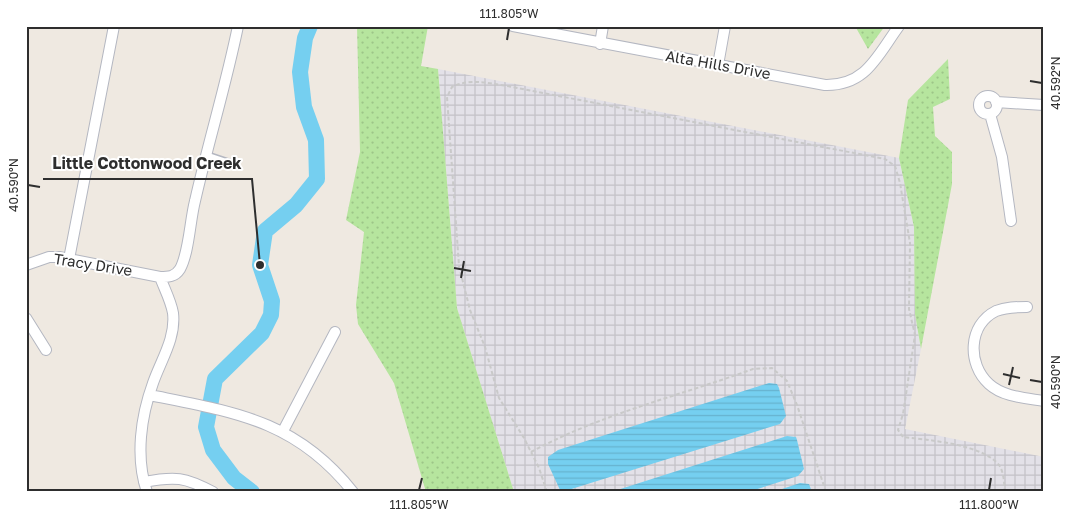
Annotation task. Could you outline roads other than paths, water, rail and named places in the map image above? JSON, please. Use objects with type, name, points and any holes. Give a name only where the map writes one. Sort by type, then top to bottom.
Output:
[{"type":"street","points":[[68,259],[114,26]]},
{"type":"street","points":[[213,492],[186,479],[175,477],[146,487],[140,449],[150,395],[166,354],[172,328],[173,314],[160,277],[170,277],[181,267],[238,26]]},
{"type":"street","name":"Alta Hills Drive","points":[[513,26],[600,44],[825,85],[839,85],[861,76],[899,26]]},
{"type":"street","points":[[600,44],[603,26]]},
{"type":"street","points":[[718,65],[726,26]]},
{"type":"street","points":[[1011,221],[1002,157],[990,114],[980,109],[980,101],[984,97],[990,97],[996,102],[1044,105]]},
{"type":"street","points":[[990,114],[996,108],[996,102]]},
{"type":"street","name":"Tracy Drive","points":[[26,265],[49,257],[160,277]]},
{"type":"street","points":[[1026,307],[1007,308],[986,318],[974,338],[975,362],[981,374],[990,385],[1000,391],[1044,401]]},
{"type":"street","points":[[26,318],[46,350]]},
{"type":"street","points":[[283,431],[335,332]]},
{"type":"street","points":[[150,395],[224,410],[283,431],[324,460],[353,492]]},
{"type":"lane","points":[[207,155],[231,163]]},
{"type":"water","points":[[769,383],[777,384],[779,388],[786,416],[780,424],[565,491],[560,490],[548,464],[548,457],[558,450]]},
{"type":"water","points":[[787,436],[796,437],[804,469],[798,476],[748,492],[611,492]]},
{"type":"water","points":[[800,483],[809,484],[812,492],[773,492]]},
{"type":"waterway","points":[[252,492],[234,478],[213,450],[206,427],[215,379],[262,333],[271,315],[272,301],[260,265],[265,231],[296,205],[317,179],[316,140],[304,107],[300,72],[305,38],[310,26]]},
{"type":"place","name":"Little Cottonwood Creek","points":[[260,265]]}]
